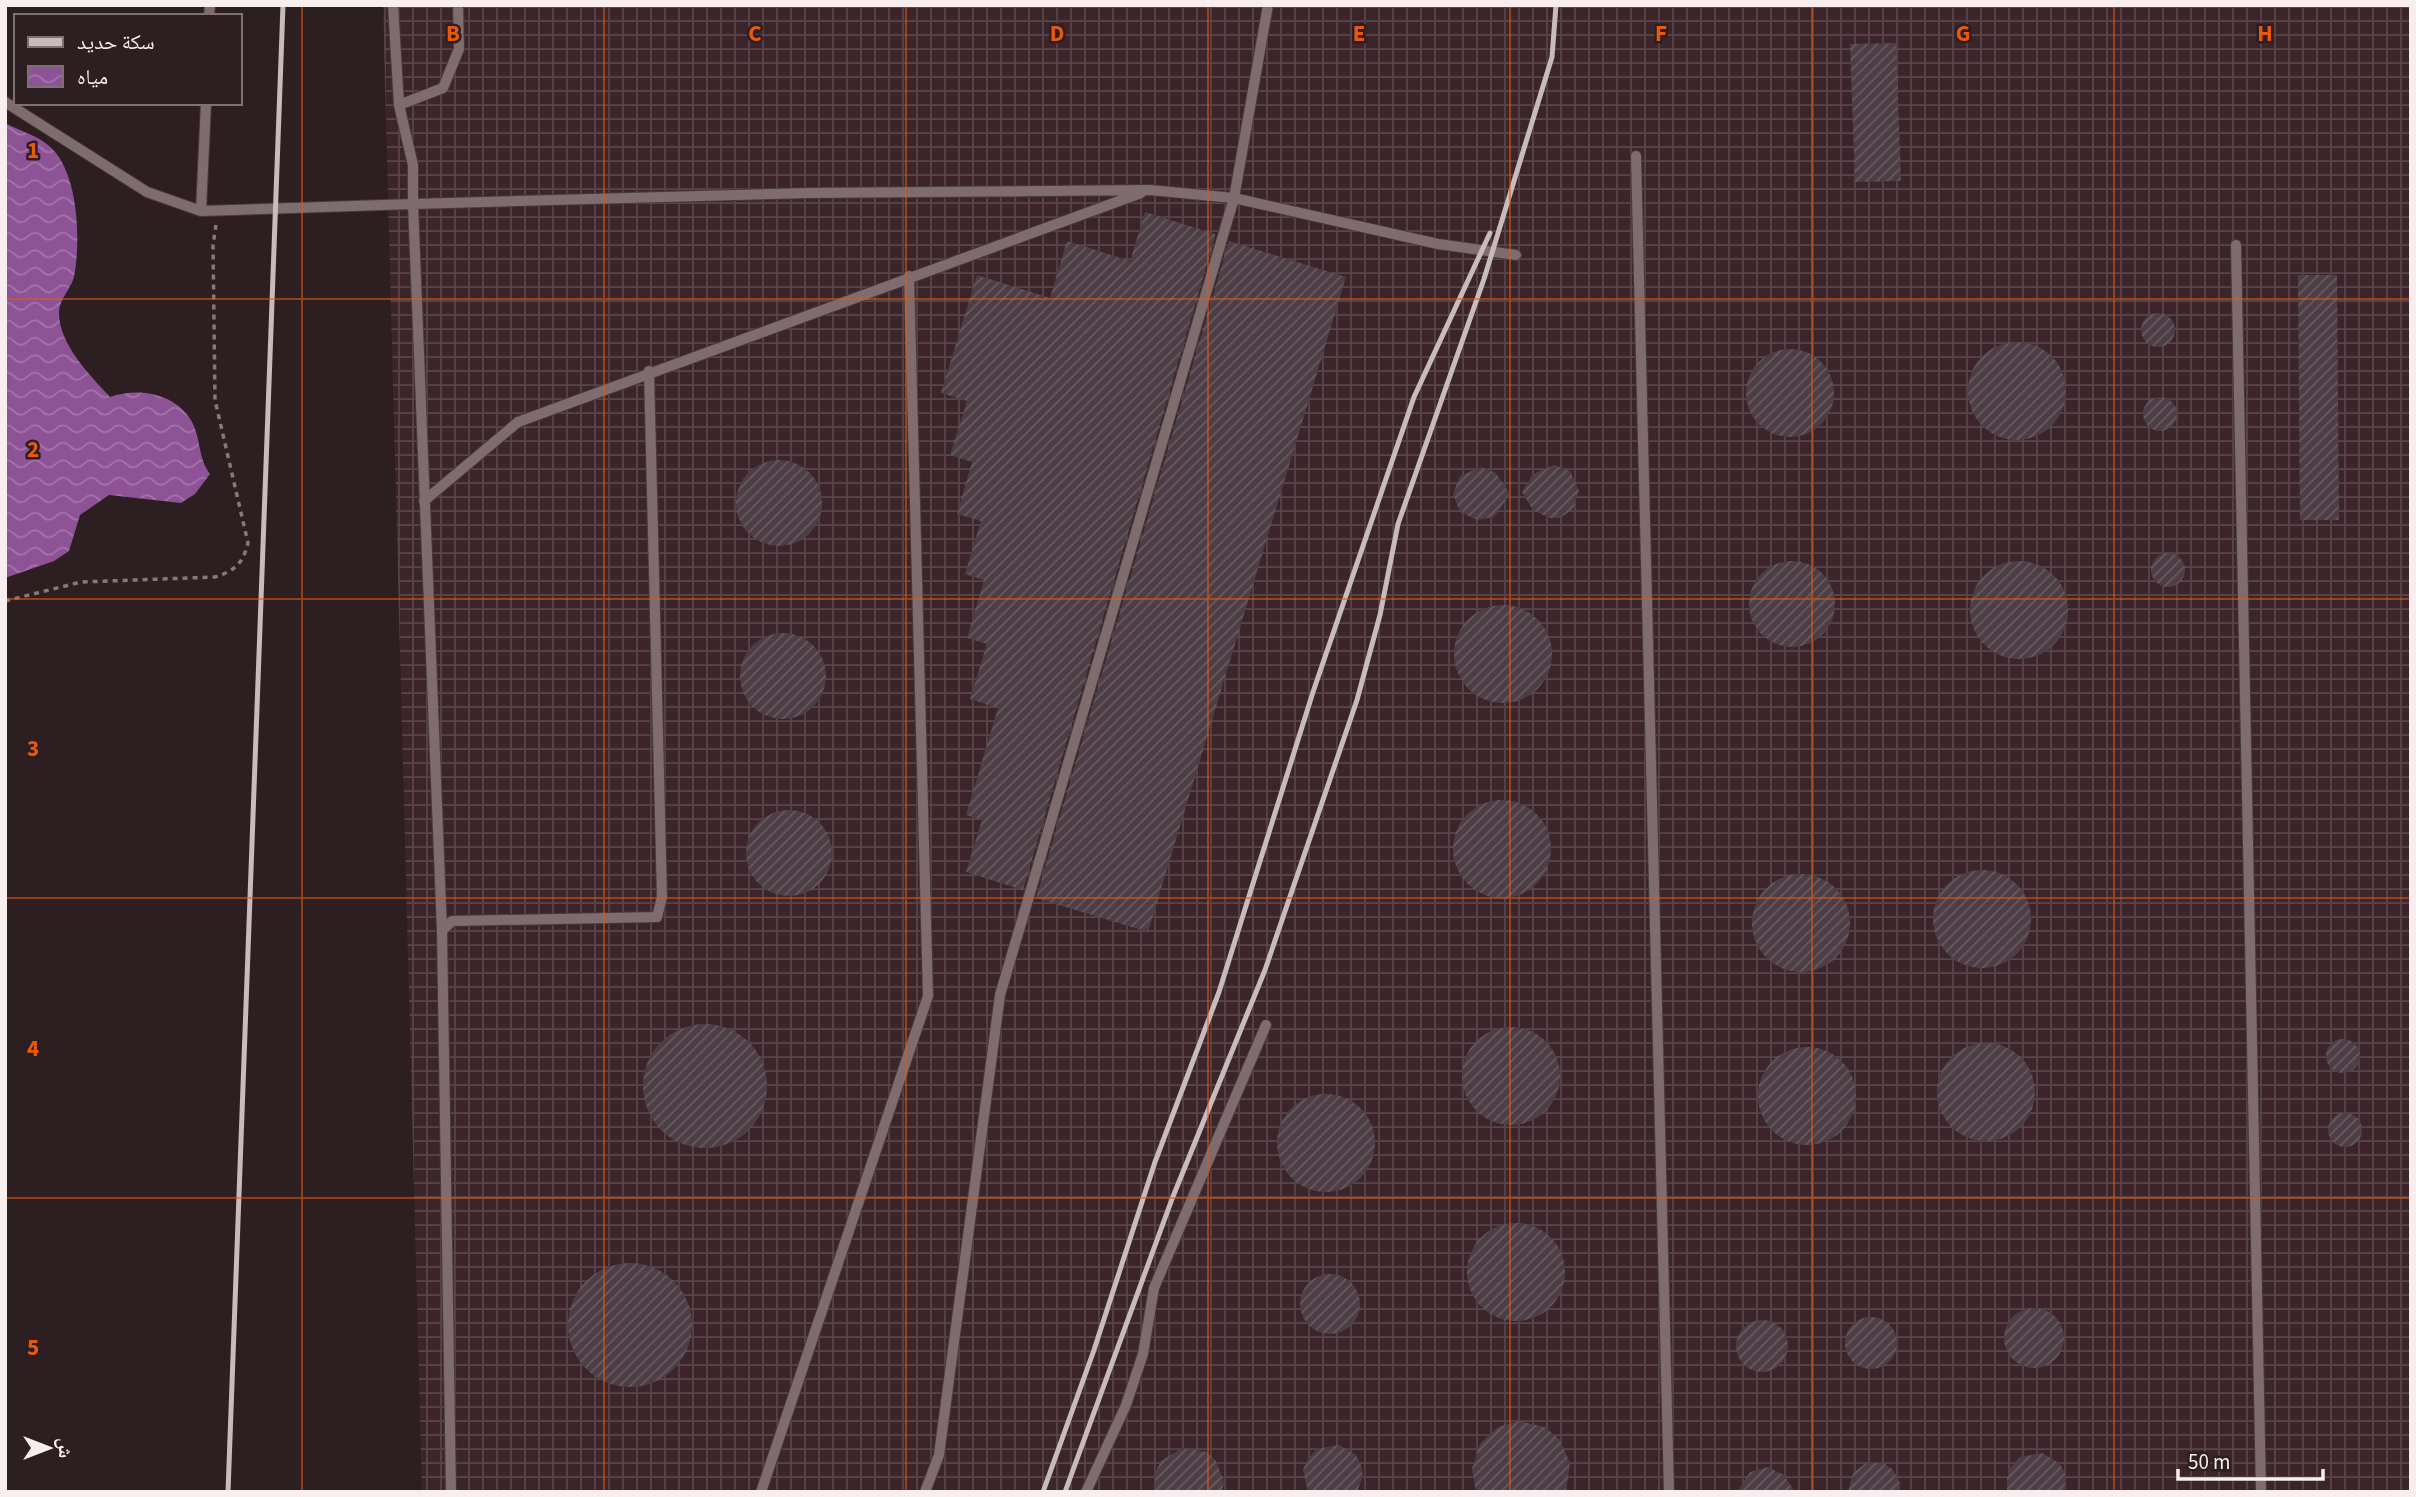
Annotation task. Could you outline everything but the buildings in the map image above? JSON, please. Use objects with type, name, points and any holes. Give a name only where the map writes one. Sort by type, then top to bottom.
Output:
[{"type":"lane","points":[[393,5],[399,105],[413,165],[442,931],[451,1492]]},
{"type":"lane","points":[[399,105],[443,88],[458,49],[458,5]]},
{"type":"lane","points":[[925,1492],[939,1455],[1000,995],[1234,198],[1268,5]]},
{"type":"lane","points":[[5,102],[147,192],[201,211],[808,193],[1150,190],[1234,198],[1438,244],[1516,256]]},
{"type":"lane","points":[[201,211],[206,105]]},
{"type":"lane","points":[[1636,156],[1669,1492]]},
{"type":"lane","points":[[424,502],[476,454],[518,422],[649,371],[1150,190]]},
{"type":"lane","points":[[2236,245],[2261,1492]]},
{"type":"lane","points":[[761,1492],[928,996],[909,276]]},
{"type":"lane","points":[[442,931],[452,921],[657,917],[662,897],[649,371]]},
{"type":"lane","points":[[1086,1492],[1126,1405],[1143,1354],[1154,1288],[1266,1025]]},
{"type":"path","points":[[5,601],[81,582],[215,578],[229,573],[244,561],[248,543],[215,400],[213,245],[219,212]]},
{"type":"shaded area","points":[[383,5],[2411,5],[2411,1492],[422,1492]]},
{"type":"water","points":[[5,123],[48,145],[58,156],[72,188],[77,226],[76,262],[74,277],[59,311],[60,323],[69,347],[110,397],[132,393],[155,395],[176,404],[185,412],[195,428],[203,462],[210,474],[195,494],[181,503],[109,495],[80,515],[69,551],[54,561],[5,578]]},
{"type":"railway","points":[[228,1492],[283,5]]},
{"type":"railway","points":[[1065,1492],[1172,1199],[1265,970],[1357,700],[1380,615],[1398,524],[1484,279],[1552,57],[1556,5]]},
{"type":"railway","points":[[1043,1492],[1094,1350],[1155,1162],[1219,992],[1313,692],[1414,397],[1490,233]]}]
